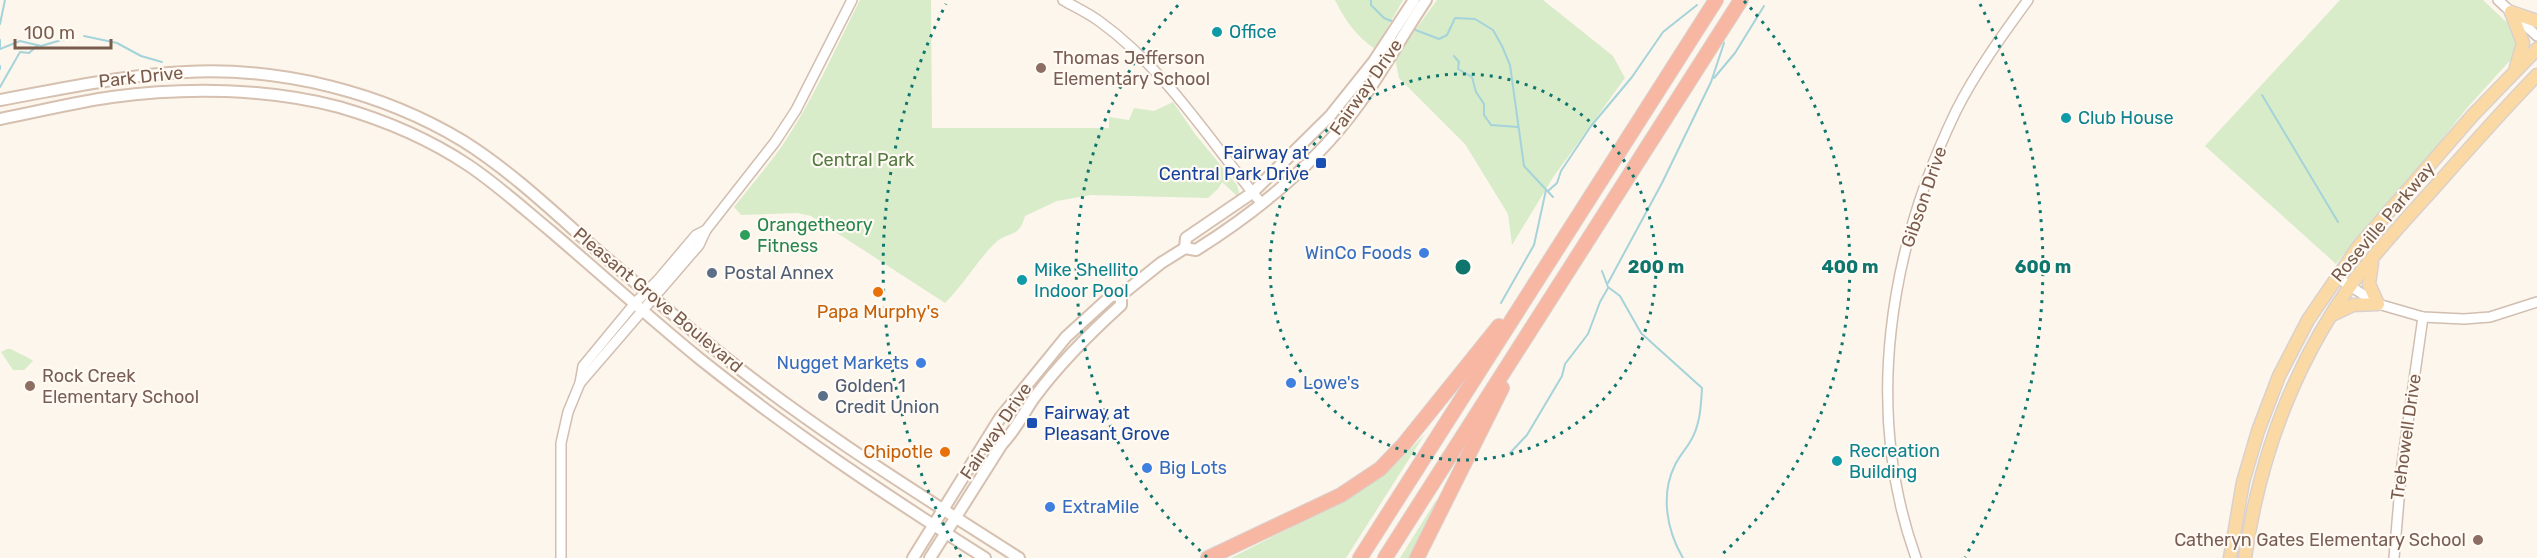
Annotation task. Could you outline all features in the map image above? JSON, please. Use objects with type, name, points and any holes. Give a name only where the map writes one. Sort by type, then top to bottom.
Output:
[{"type":"highway","points":[[1360,558],[1716,0]]},
{"type":"highway","points":[[1384,558],[1741,0]]},
{"type":"highway","points":[[1208,558],[1341,495],[1380,469],[1404,444],[1532,288]]},
{"type":"highway","points":[[1417,558],[1471,446],[1548,300]]},
{"type":"main road","name":"Fairway Drive","points":[[913,558],[1000,418],[1049,356],[1116,295],[1161,262],[1185,248],[1196,250],[1262,204],[1297,174],[1359,105],[1413,7],[1426,0]]},
{"type":"main road","points":[[2511,12],[2537,21]]},
{"type":"main road","points":[[2511,12],[2523,43],[2514,71]]},
{"type":"main road","name":"Fairway Drive","points":[[1185,248],[1186,238],[1252,193],[1330,116],[1392,43]]},
{"type":"main road","name":"Roseville Parkway","points":[[2230,558],[2243,482],[2272,393],[2300,333],[2336,277],[2376,227],[2473,115],[2537,49]]},
{"type":"main road","name":"Park Drive","points":[[0,100],[121,78],[160,74],[233,72],[283,78]]},
{"type":"main road","name":"Roseville Parkway","points":[[2246,558],[2256,495],[2276,428],[2307,357],[2350,287],[2488,125],[2537,75]]},
{"type":"main road","name":"Pleasant Grove Boulevard","points":[[283,78],[374,100],[430,123],[464,142],[521,183],[650,295],[787,405],[828,435],[1019,558]]},
{"type":"main road","name":"Park Drive","points":[[0,119],[112,97],[235,93],[281,96]]},
{"type":"main road","name":"Pleasant Grove Boulevard","points":[[281,96],[312,101],[369,117],[439,148],[467,165],[504,191],[733,384],[800,436],[985,558]]},
{"type":"main road","points":[[439,148],[445,143],[464,142]]},
{"type":"main road","points":[[2333,315],[2353,305],[2378,304],[2369,284],[2373,259]]},
{"type":"main road","name":"Fairway Drive","points":[[930,558],[1034,399],[1091,332],[1089,322],[1111,303],[1116,295]]},
{"type":"main road","points":[[1049,356],[1058,352],[1076,336],[1091,332]]},
{"type":"main road","points":[[733,384],[739,382],[776,411],[782,411],[787,405]]},
{"type":"street","points":[[561,558],[561,443],[568,411],[580,383],[583,366],[699,245],[706,230],[775,142],[796,110],[852,0]]},
{"type":"street","points":[[1064,0],[1102,22],[1137,53],[1169,88],[1262,204]]},
{"type":"street","name":"Gibson Drive","points":[[1916,558],[1901,515],[1892,471],[1889,431],[1889,336],[1899,272],[1923,190],[1957,109],[2028,0]]},
{"type":"street","points":[[2498,0],[2537,36]]},
{"type":"street","points":[[2336,277],[2378,304],[2423,317],[2464,319],[2490,317],[2537,302]]},
{"type":"street","name":"Trehowell Drive","points":[[2394,558],[2402,464],[2423,317]]},
{"type":"green space","name":"Central Park","points":[[860,0],[931,0],[932,128],[1109,128],[1109,117],[1129,120],[1134,108],[1154,111],[1173,102],[1195,134],[1237,185],[1238,197],[1222,182],[1208,198],[1091,195],[1057,201],[1025,216],[1020,228],[995,243],[945,303],[811,216],[797,213],[741,215],[734,207],[793,129],[814,93]]},
{"type":"green space","points":[[1335,0],[1403,0],[1375,49],[1352,27]]},
{"type":"green space","points":[[1437,0],[1543,0],[1613,56],[1625,78],[1554,176],[1512,245],[1508,214],[1465,144],[1399,78],[1395,58]]},
{"type":"green space","points":[[2340,0],[2483,0],[2516,31],[2520,40],[2515,55],[2467,108],[2336,264],[2205,146]]},
{"type":"green space","points":[[7,349],[33,361],[24,370],[13,370],[1,352]]},
{"type":"green space","points":[[1425,434],[1346,558],[1231,558],[1356,494],[1398,462]]},
{"type":"green space","points":[[1438,498],[1410,558],[1400,558],[1435,502]]},
{"type":"waterway","points":[[0,24],[5,0]]},
{"type":"waterway","points":[[1371,0],[1371,5],[1384,18],[1396,23]]},
{"type":"waterway","points":[[1548,191],[1557,183],[1561,171],[1591,126],[1632,77],[1663,32],[1697,5]]},
{"type":"waterway","points":[[1714,78],[1735,53],[1764,6]]},
{"type":"waterway","points":[[1413,29],[1439,39],[1447,35],[1455,18],[1475,19],[1493,30],[1510,65],[1524,166],[1553,197]]},
{"type":"waterway","points":[[84,36],[117,43],[141,56],[162,62]]},
{"type":"waterway","points":[[0,49],[20,41],[41,46],[65,39]]},
{"type":"waterway","points":[[0,40],[0,47]]},
{"type":"waterway","points":[[1608,283],[1662,183],[1711,82],[1724,43]]},
{"type":"waterway","points":[[0,87],[20,52],[29,53],[38,45]]},
{"type":"waterway","points":[[1454,56],[1459,62],[1458,69],[1472,77],[1476,92],[1484,104],[1484,115],[1491,125],[1518,127]]},
{"type":"waterway","points":[[2262,95],[2338,222]]},
{"type":"waterway","points":[[1501,303],[1534,245],[1546,190]]},
{"type":"waterway","points":[[1602,271],[1608,287],[1620,296],[1641,333],[1702,388],[1696,429],[1675,465],[1668,488],[1669,525],[1683,558]]},
{"type":"waterway","points":[[1510,453],[1527,435],[1562,376],[1565,364],[1588,334],[1608,288]]},
{"type":"place","name":"Office","points":[[1217,32]]},
{"type":"place","name":"Thomas Jefferson Elementary School","points":[[1041,68]]},
{"type":"place","name":"Club House","points":[[2066,118]]},
{"type":"place","name":"Fairway at Central Park Drive","points":[[1321,163]]},
{"type":"place","name":"Orangetheory Fitness","points":[[745,235]]},
{"type":"place","name":"WinCo Foods","points":[[1424,253]]},
{"type":"place","name":"Postal Annex","points":[[712,273]]},
{"type":"place","name":"Mike Shellito Indoor Pool","points":[[1022,280]]},
{"type":"place","name":"Papa Murphy's","points":[[878,292]]},
{"type":"place","name":"Nugget Markets","points":[[921,363]]},
{"type":"place","name":"Lowe's","points":[[1291,383]]},
{"type":"place","name":"Rock Creek Elementary School","points":[[30,386]]},
{"type":"place","name":"Golden 1 Credit Union","points":[[823,396]]},
{"type":"place","name":"Fairway at Pleasant Grove","points":[[1032,423]]},
{"type":"place","name":"Chipotle","points":[[945,452]]},
{"type":"place","name":"Recreation Building","points":[[1837,461]]},
{"type":"place","name":"Big Lots","points":[[1147,468]]},
{"type":"place","name":"ExtraMile","points":[[1050,507]]},
{"type":"place","name":"Catheryn Gates Elementary School","points":[[2478,540]]}]
